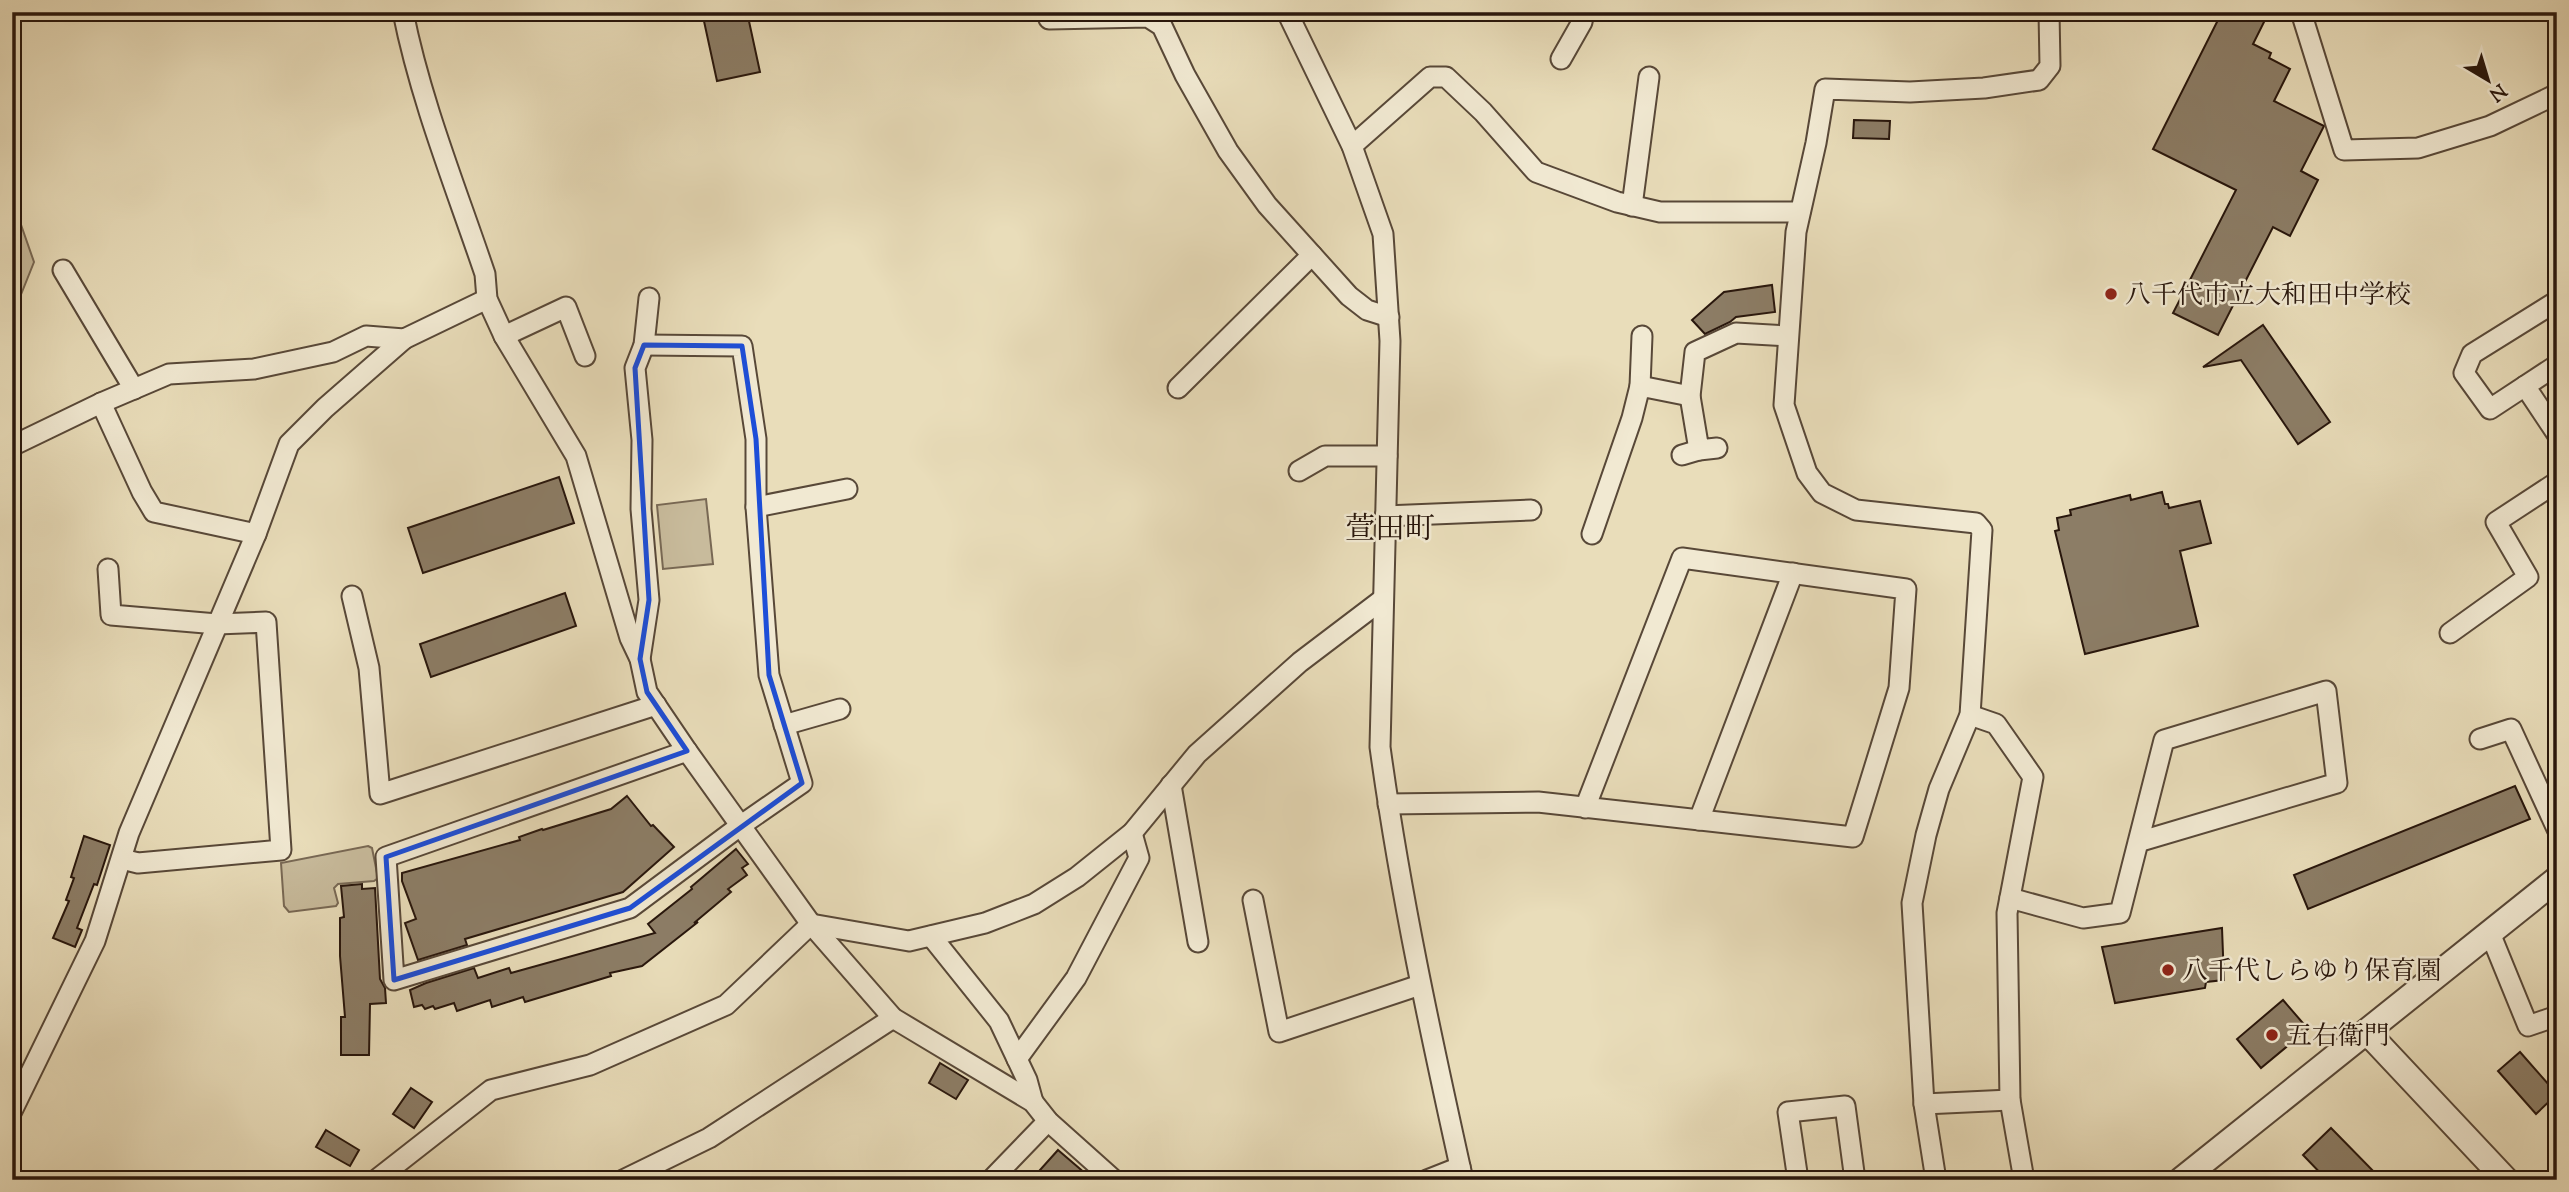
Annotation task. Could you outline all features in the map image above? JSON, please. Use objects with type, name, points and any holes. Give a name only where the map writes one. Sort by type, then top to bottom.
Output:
[{"type":"street","points":[[402,12],[433,123],[485,274],[487,299],[504,336],[576,456],[629,638],[640,659],[647,692],[811,925],[893,1018],[1033,1102],[1048,1121],[1114,1180]]},
{"type":"street","points":[[1287,12],[1352,146],[1382,234],[1390,341],[1380,747],[1420,985],[1461,1173],[1427,1180]]},
{"type":"street","points":[[1561,59],[1582,22],[1584,12]]},
{"type":"street","points":[[1936,1180],[1924,1104],[1912,903],[1939,789],[1970,715],[1982,530],[1976,523],[1856,510],[1822,493],[1807,473],[1784,405],[1796,232],[1825,89],[1910,92],[1984,88],[2039,80],[2050,66],[2049,12]]},
{"type":"street","points":[[2301,12],[2344,150],[2418,148],[2490,126],[2557,94]]},
{"type":"street","points":[[1049,19],[1148,17],[1162,26],[1185,75],[1227,151],[1267,205],[1349,296],[1367,310],[1388,317]]},
{"type":"street","points":[[1352,146],[1430,77],[1446,77],[1483,112],[1536,172],[1632,206],[1660,212],[1800,212]]},
{"type":"street","points":[[1632,206],[1649,77]]},
{"type":"street","points":[[1178,388],[1312,255]]},
{"type":"street","points":[[63,270],[134,389]]},
{"type":"street","points":[[640,659],[649,600],[641,509],[642,440],[635,368],[644,345],[649,298]]},
{"type":"street","points":[[12,1111],[95,941],[129,833],[256,534],[289,444],[325,408],[404,339],[487,299]]},
{"type":"street","points":[[2557,301],[2472,354],[2464,373],[2490,409],[2557,365]]},
{"type":"street","points":[[504,336],[566,307],[585,356]]},
{"type":"street","points":[[1699,451],[1690,396],[1695,352],[1736,333],[1788,336]]},
{"type":"street","points":[[12,446],[169,373],[254,369],[333,352],[366,336],[404,339]]},
{"type":"street","points":[[1592,534],[1632,418],[1640,386],[1642,336]]},
{"type":"street","points":[[644,345],[741,346],[757,439],[756,507],[769,675],[802,783],[630,908],[394,980],[386,857],[687,751]]},
{"type":"street","points":[[1640,386],[1690,396]]},
{"type":"street","points":[[2525,386],[2557,433]]},
{"type":"street","points":[[101,403],[154,512],[256,534]]},
{"type":"street","points":[[1299,471],[1325,456],[1387,456]]},
{"type":"street","points":[[2450,633],[2528,577],[2496,522],[2557,482]]},
{"type":"street","points":[[756,507],[848,488]]},
{"type":"street","points":[[1385,516],[1531,510]]},
{"type":"street","points":[[1388,804],[1538,802],[1853,837],[1899,688],[1906,589],[1682,558],[1585,807]]},
{"type":"street","points":[[108,569],[111,615],[217,624],[266,622],[281,850],[138,863],[122,859]]},
{"type":"street","points":[[1699,820],[1793,573]]},
{"type":"street","points":[[352,596],[369,668],[380,794],[656,705]]},
{"type":"street","points":[[811,925],[909,941],[985,923],[1034,904],[1077,877],[1132,833],[1197,754],[1300,662],[1383,599]]},
{"type":"street","points":[[2010,898],[2083,918],[2120,914],[2138,842],[2164,740],[2326,691],[2337,783],[2138,842]]},
{"type":"street","points":[[784,725],[840,709]]},
{"type":"street","points":[[1970,715],[1996,724],[2033,778],[2007,913],[2010,1100],[2024,1180]]},
{"type":"street","points":[[2480,739],[2511,729],[2557,829]]},
{"type":"street","points":[[1171,785],[1198,942]]},
{"type":"street","points":[[1017,1059],[1076,978],[1139,858],[1132,833]]},
{"type":"street","points":[[2180,1180],[2557,879]]},
{"type":"street","points":[[1253,900],[1279,1032],[1420,985]]},
{"type":"street","points":[[376,1180],[491,1090],[590,1065],[726,1005],[811,925]]},
{"type":"street","points":[[2490,933],[2528,1026],[2557,1016]]},
{"type":"street","points":[[931,936],[999,1021],[1027,1080],[1033,1102]]},
{"type":"street","points":[[622,1180],[709,1138],[893,1018]]},
{"type":"street","points":[[2367,1032],[2506,1180]]},
{"type":"street","points":[[1924,1104],[2010,1100]]},
{"type":"street","points":[[1798,1180],[1788,1112],[1844,1106],[1855,1180]]},
{"type":"street","points":[[991,1180],[1048,1121]]},
{"type":"highlighted area","points":[[644,345],[742,346],[756,439],[769,675],[802,783],[630,908],[394,980],[386,857],[687,751],[647,692],[640,659],[649,600],[635,368]]},
{"type":"shaded area","points":[[12,199],[34,262],[12,317]]},
{"type":"shaded area","points":[[706,499],[713,564],[663,569],[657,505]]},
{"type":"shaded area","points":[[368,846],[372,848],[378,878],[374,881],[338,884],[334,888],[338,903],[336,906],[289,912],[284,906],[281,863]]},
{"type":"building","points":[[702,12],[747,12],[760,72],[717,81]]},
{"type":"building","points":[[2222,12],[2269,12],[2253,44],[2271,53],[2269,58],[2290,69],[2274,101],[2324,126],[2301,171],[2318,180],[2290,236],[2273,227],[2218,335],[2173,313],[2236,190],[2153,149]]},
{"type":"building","points":[[1854,120],[1890,121],[1889,139],[1853,138]]},
{"type":"building","points":[[1772,285],[1775,312],[1736,317],[1705,334],[1692,320],[1724,292]]},
{"type":"building","points":[[2263,325],[2330,422],[2298,444],[2241,360],[2203,367]]},
{"type":"building","points":[[559,477],[574,523],[423,573],[408,528]]},
{"type":"building","points":[[2162,492],[2169,508],[2200,501],[2211,543],[2180,551],[2198,626],[2085,654],[2055,531],[2059,530],[2057,518],[2071,515],[2070,510],[2130,495],[2131,500]]},
{"type":"building","points":[[565,593],[576,626],[431,677],[420,644]]},
{"type":"building","points":[[2515,786],[2530,819],[2308,909],[2294,875]]},
{"type":"building","points":[[627,796],[651,826],[674,847],[623,892],[465,939],[467,945],[418,960],[405,923],[416,919],[402,881],[402,873],[520,840],[519,837],[542,829],[611,809]]},
{"type":"building","points":[[84,836],[110,845],[97,885],[94,884],[77,928],[82,930],[75,947],[53,938],[69,901],[66,900],[74,878],[71,877]]},
{"type":"building","points":[[736,849],[748,864],[742,868],[747,875],[728,889],[731,892],[694,923],[698,922],[642,966],[610,973],[611,976],[525,1002],[523,997],[492,1007],[490,1000],[457,1011],[454,1003],[435,1009],[433,1006],[425,1009],[422,1005],[414,1007],[410,990],[474,968],[478,978],[509,968],[511,973],[655,933],[648,924]]},
{"type":"building","points":[[362,884],[362,889],[375,888],[380,979],[385,988],[386,1003],[370,1004],[369,1055],[341,1055],[341,1017],[345,1017],[340,956],[340,918],[344,917],[341,886]]},
{"type":"building","points":[[2222,928],[2224,980],[2206,982],[2205,988],[2115,1003],[2102,947]]},
{"type":"building","points":[[2283,1000],[2308,1029],[2261,1068],[2237,1039]]},
{"type":"building","points":[[2520,1052],[2557,1094],[2536,1114],[2498,1071]]},
{"type":"building","points":[[940,1063],[968,1080],[956,1099],[929,1083]]},
{"type":"building","points":[[411,1088],[432,1102],[414,1128],[393,1114]]},
{"type":"building","points":[[2331,1128],[2382,1180],[2327,1180],[2303,1155]]},
{"type":"building","points":[[326,1130],[359,1150],[350,1166],[316,1147]]},
{"type":"building","points":[[1058,1150],[1093,1180],[1031,1180]]},
{"type":"place","name":"八千代市立大和田中学校","points":[[2111,294]]},
{"type":"place","name":"八千代しらゆり保育園","points":[[2168,970]]},
{"type":"place","name":"五右衛門","points":[[2272,1035]]},
{"type":"district","name":"萱田町","points":[[1390,528]]}]
